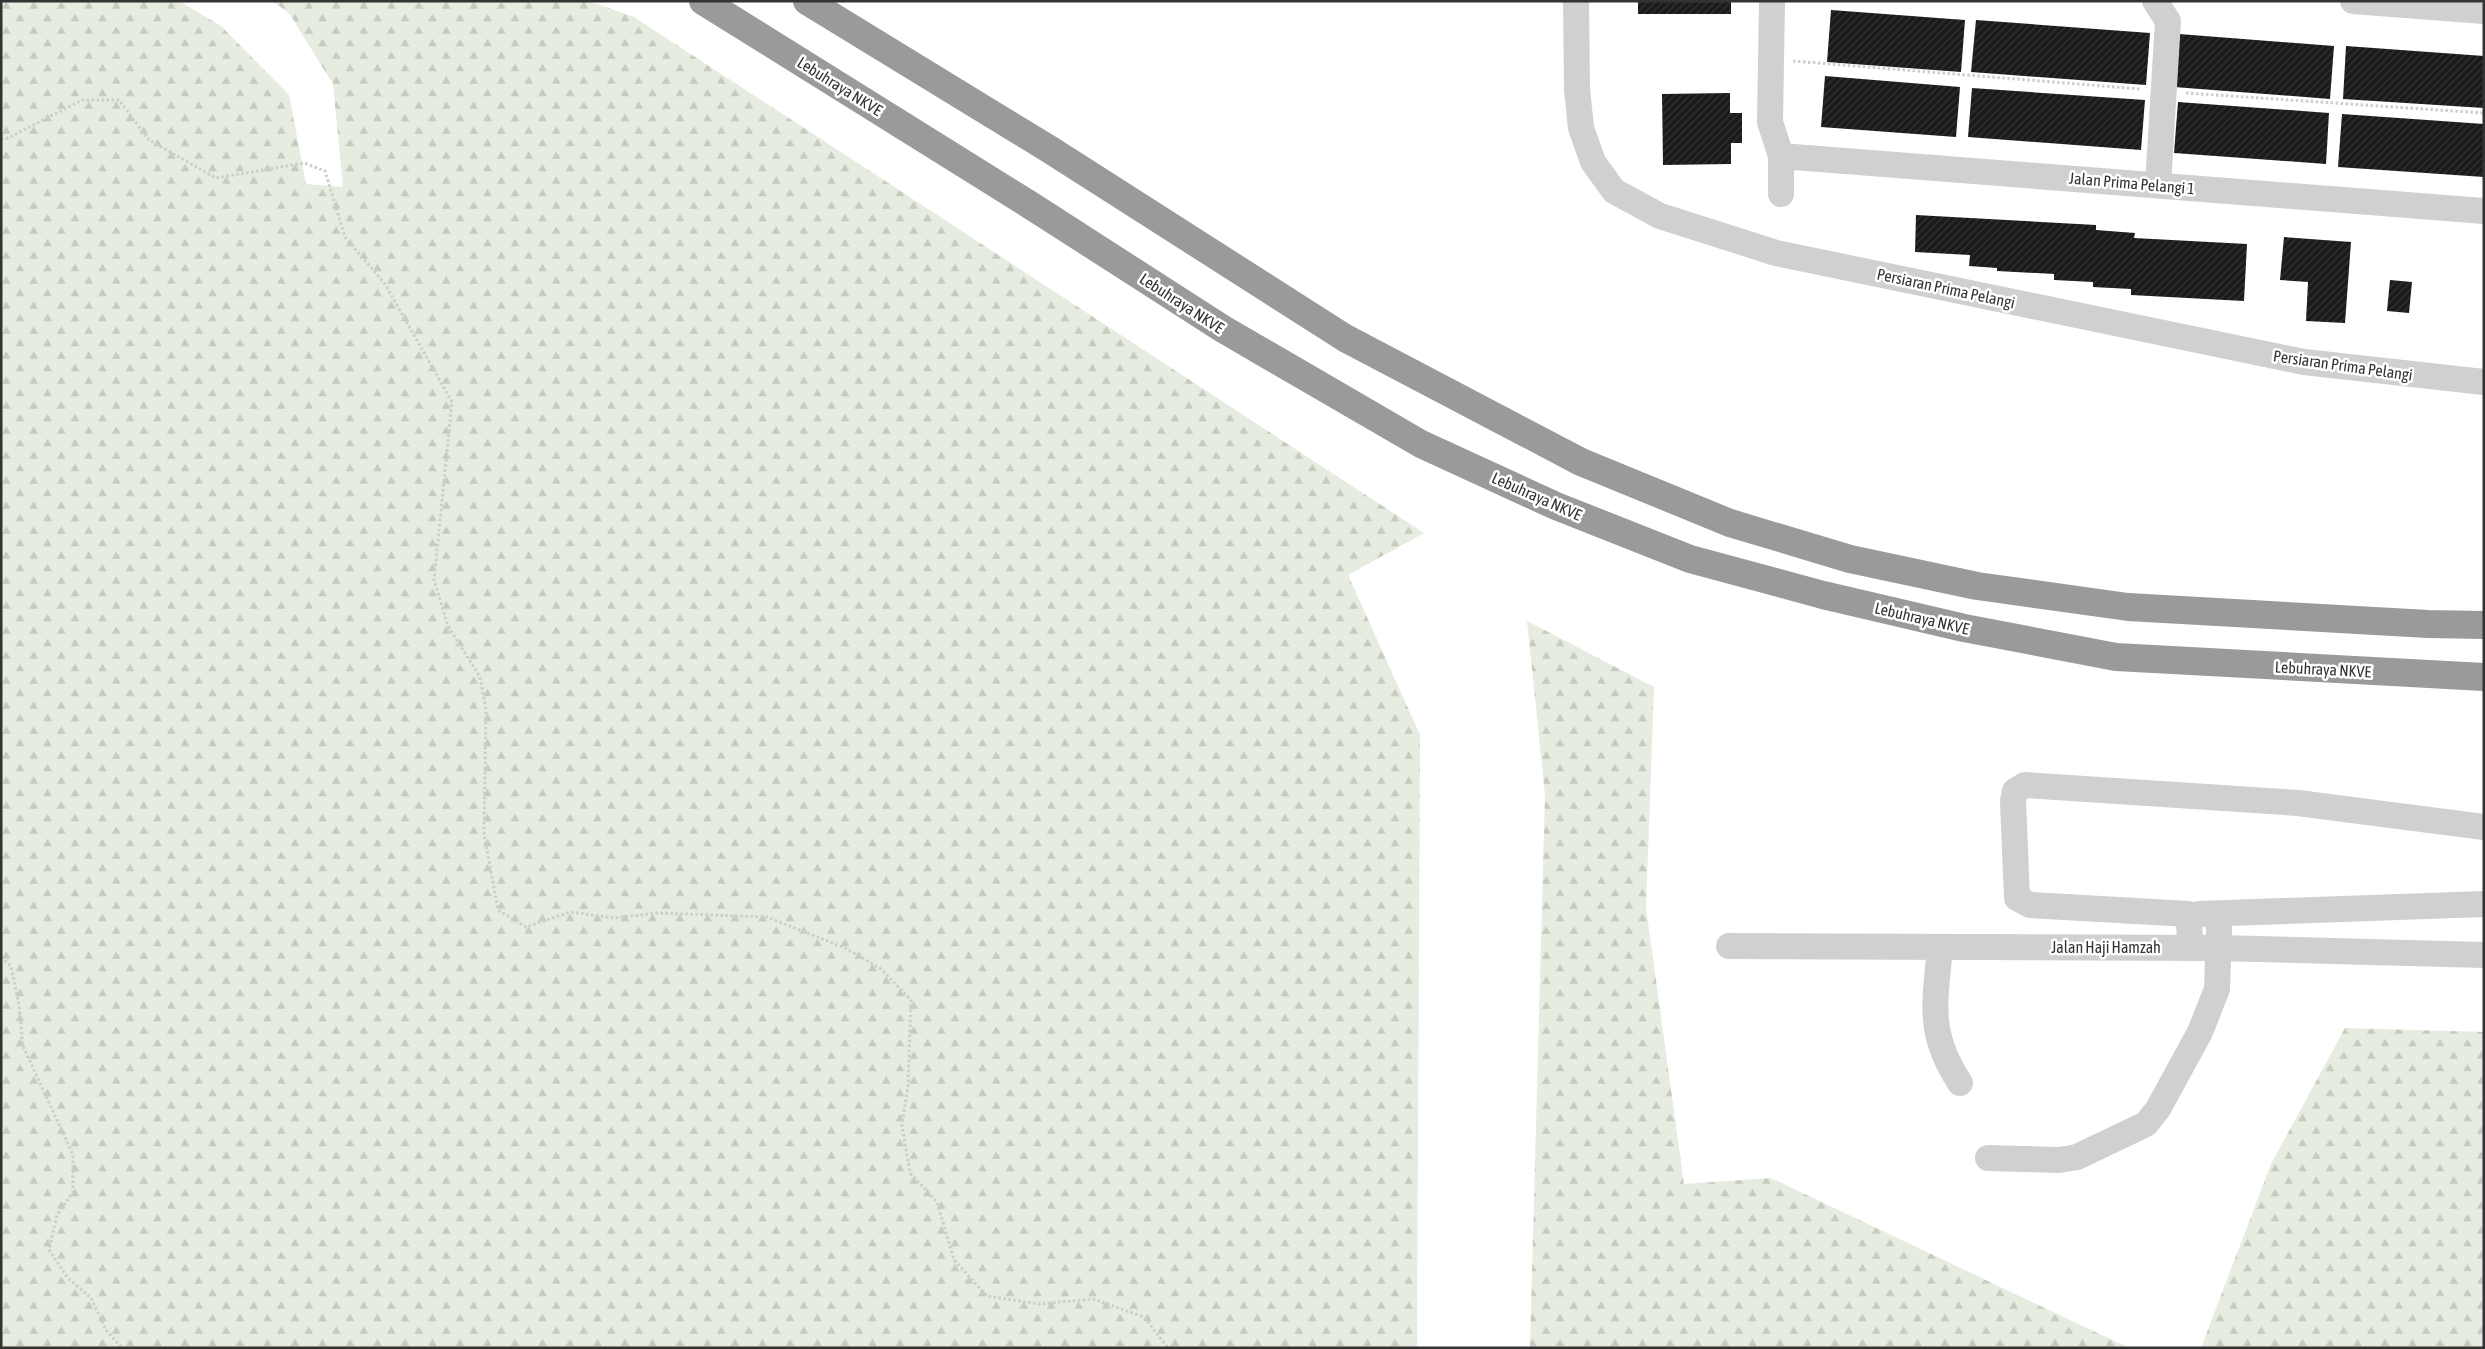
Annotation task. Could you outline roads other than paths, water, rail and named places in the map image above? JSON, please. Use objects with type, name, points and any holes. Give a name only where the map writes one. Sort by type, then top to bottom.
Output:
[{"type":"highway","name":"Lebuhraya NKVE","points":[[703,1],[1030,205],[1223,329],[1422,444],[1556,506],[1690,559],[1823,595],[1964,628],[2116,657],[2484,678]]},
{"type":"highway","points":[[807,1],[1049,149],[1345,338],[1581,462],[1730,523],[1850,559],[1977,586],[2128,607],[2428,624],[2484,625]]},
{"type":"street","name":"Persiaran Prima Pelangi","points":[[1576,1],[1577,89],[1582,128],[1593,162],[1614,191],[1660,216],[1776,253],[2304,362],[2484,382]]},
{"type":"street","points":[[1772,1],[1770,122],[1781,156],[1781,194]]},
{"type":"street","points":[[2155,1],[2168,21],[2158,185]]},
{"type":"street","points":[[2353,1],[2484,11]]},
{"type":"street","name":"Jalan Prima Pelangi 1","points":[[1781,156],[2484,211]]},
{"type":"street","points":[[2484,827],[2298,803],[2025,784],[2015,791],[2013,801],[2017,898],[2030,905],[2217,914],[2484,904]]},
{"type":"street","points":[[2188,914],[2191,948]]},
{"type":"street","points":[[1988,1158],[2059,1160],[2077,1157],[2146,1124],[2158,1109],[2200,1032],[2216,989],[2217,914]]},
{"type":"street","name":"Jalan Haji Hamzah","points":[[1728,946],[2218,948],[2484,955]]},
{"type":"street","points":[[1940,947],[1935,1006],[1936,1031],[1948,1065],[1960,1084]]}]
